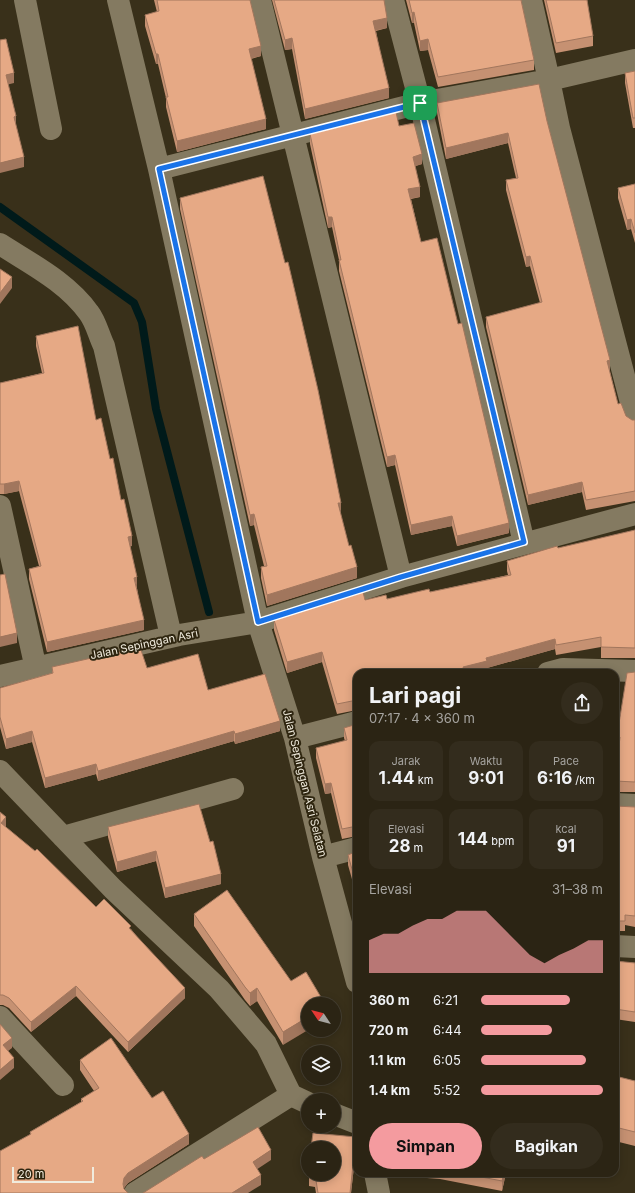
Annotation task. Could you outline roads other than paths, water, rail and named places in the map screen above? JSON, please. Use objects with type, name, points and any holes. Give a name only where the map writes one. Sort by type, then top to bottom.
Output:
[{"type":"street","points":[[25,0],[51,129]]},
{"type":"street","name":"Jalan Sepinggan Asri Selatan","points":[[118,0],[159,169],[250,624],[295,738],[323,857],[353,966]]},
{"type":"street","points":[[260,0],[292,137],[401,577]]},
{"type":"street","points":[[393,0],[420,103],[524,542]]},
{"type":"street","points":[[531,0],[559,128],[635,418]]},
{"type":"street","points":[[159,169],[292,137],[420,103],[549,80],[635,60]]},
{"type":"street","points":[[0,244],[72,292],[90,314],[96,327],[104,346],[175,636]]},
{"type":"street","points":[[0,506],[36,669]]},
{"type":"street","name":"Jalan Sepinggan Asri","points":[[0,676],[175,636],[250,624],[401,577],[524,542],[635,514]]},
{"type":"street","points":[[619,671],[635,671]]},
{"type":"street","points":[[295,738],[353,723]]},
{"type":"street","points":[[0,771],[113,889],[219,989],[266,1044],[299,1099],[135,1193]]},
{"type":"street","points":[[63,837],[233,789]]},
{"type":"street","points":[[619,804],[635,805]]},
{"type":"street","points":[[323,857],[353,849]]},
{"type":"street","points":[[619,946],[635,947]]},
{"type":"street","points":[[0,1017],[63,1085]]},
{"type":"street","points":[[376,1177],[378,1193]]},
{"type":"waterway","points":[[0,207],[134,303],[142,322],[156,409],[209,612]]}]
